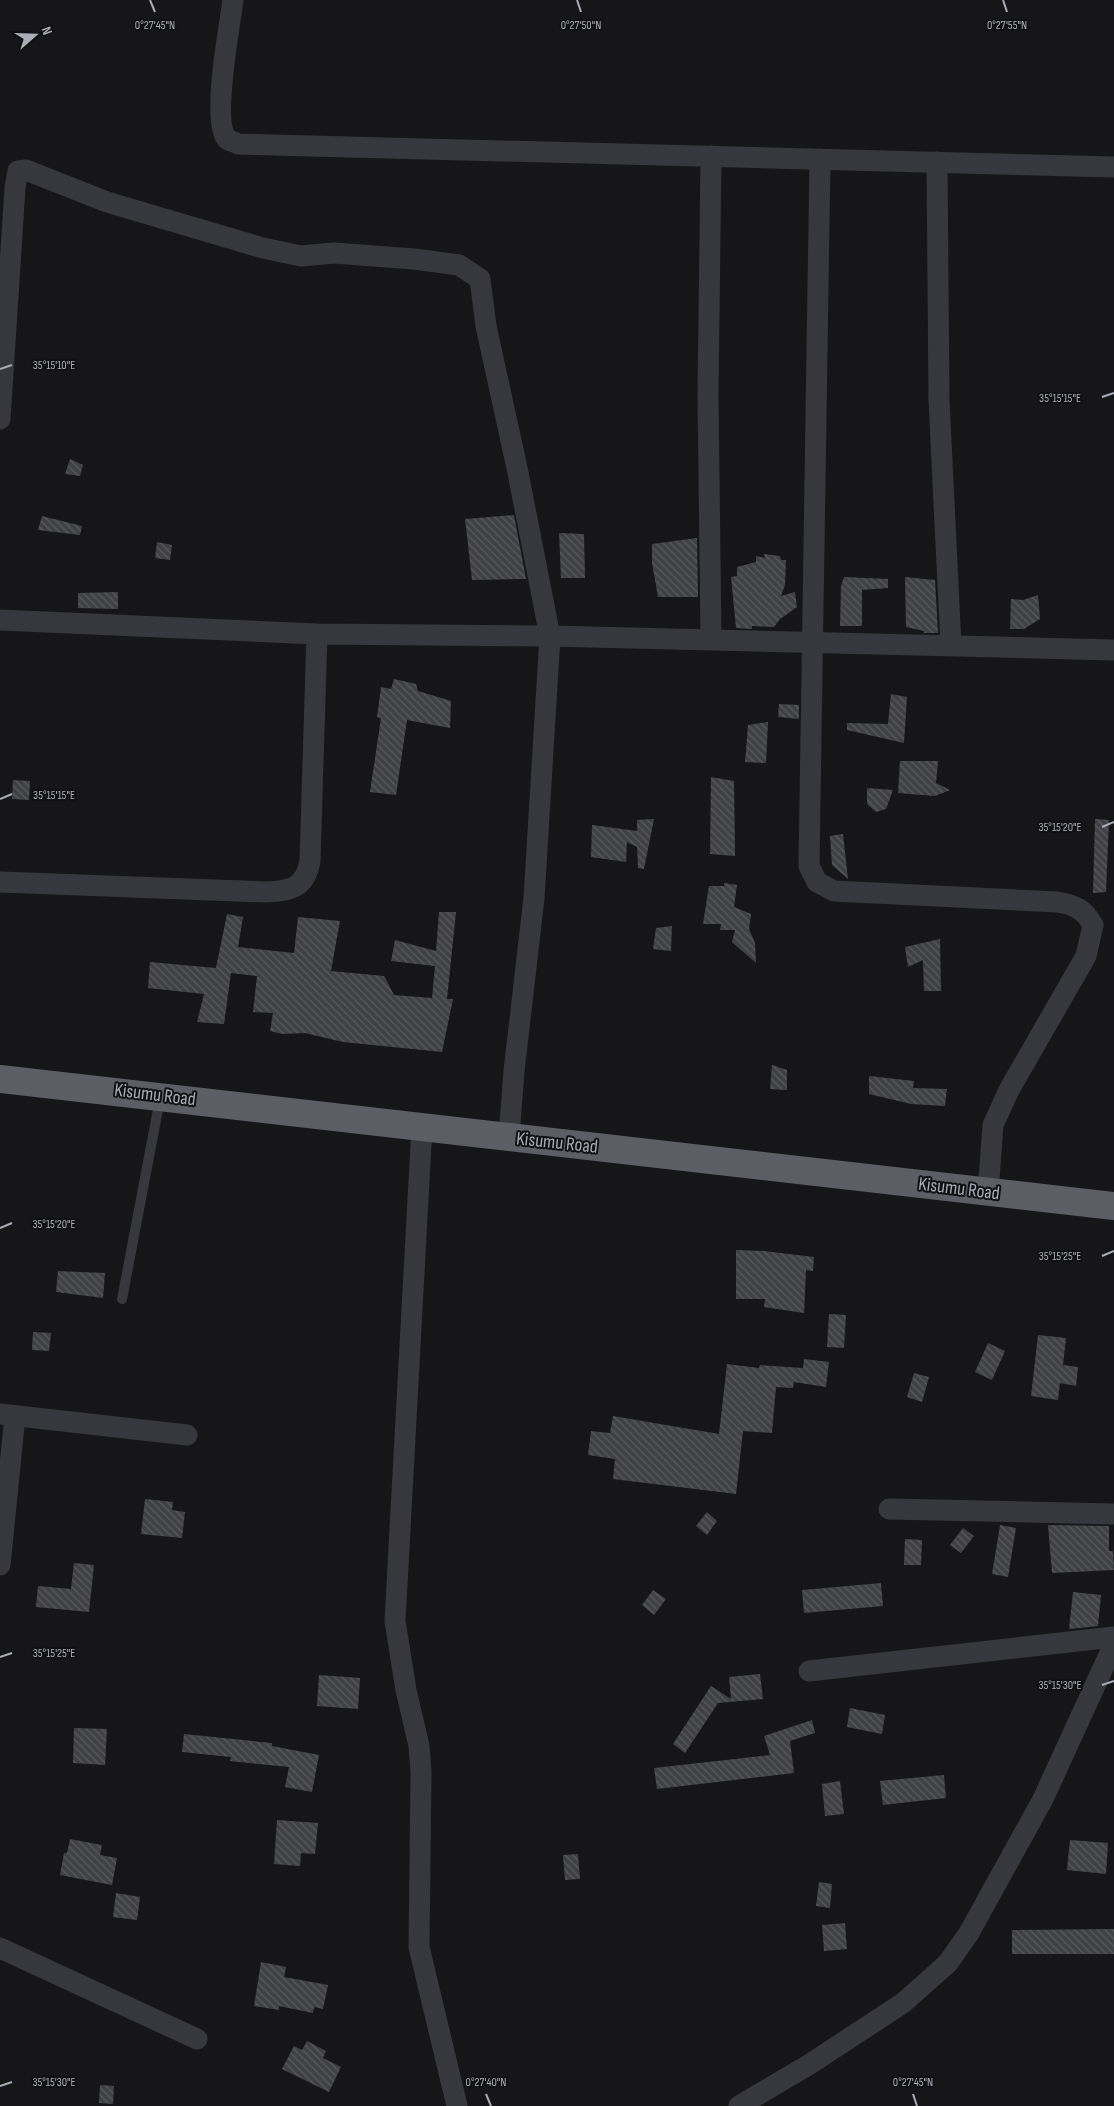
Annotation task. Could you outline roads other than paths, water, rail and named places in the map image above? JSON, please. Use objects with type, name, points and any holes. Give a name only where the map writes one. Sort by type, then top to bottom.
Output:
[{"type":"highway","name":"Kisumu Road","points":[[0,1079],[160,1095],[988,1193],[1114,1206]]},
{"type":"street","points":[[233,0],[221,86],[220,114],[222,129],[227,139],[238,144],[1114,167]]},
{"type":"street","points":[[711,156],[708,395],[711,640]]},
{"type":"street","points":[[820,159],[815,397],[814,642],[808,839],[809,866],[817,882],[834,891],[1074,905],[1086,913],[1093,925],[1086,956],[1017,1075],[993,1125],[988,1193]]},
{"type":"street","points":[[937,162],[939,400],[951,646]]},
{"type":"street","points":[[0,419],[15,188],[18,171],[26,170],[107,202],[282,253],[301,256],[334,253],[366,254],[459,265],[480,279],[483,290],[486,326],[517,468],[550,636],[534,898],[514,1071],[509,1137]]},
{"type":"street","points":[[0,620],[317,634],[550,636],[1114,650]]},
{"type":"street","points":[[0,882],[266,892],[285,891],[297,886],[307,875],[310,861],[317,634]]},
{"type":"street","points":[[422,1126],[395,1621],[406,1690],[419,1746],[421,1772],[419,1947],[457,2106]]},
{"type":"street","points":[[0,1565],[8,1415],[187,1435]]},
{"type":"street","points":[[889,1509],[1114,1514]]},
{"type":"street","points":[[809,1671],[1114,1637]]},
{"type":"street","points":[[739,2106],[810,2064],[903,2004],[948,1963],[969,1933],[1043,1799],[1114,1644]]},
{"type":"street","points":[[0,1948],[197,2039]]},
{"type":"lane","points":[[122,1300],[160,1095]]}]
